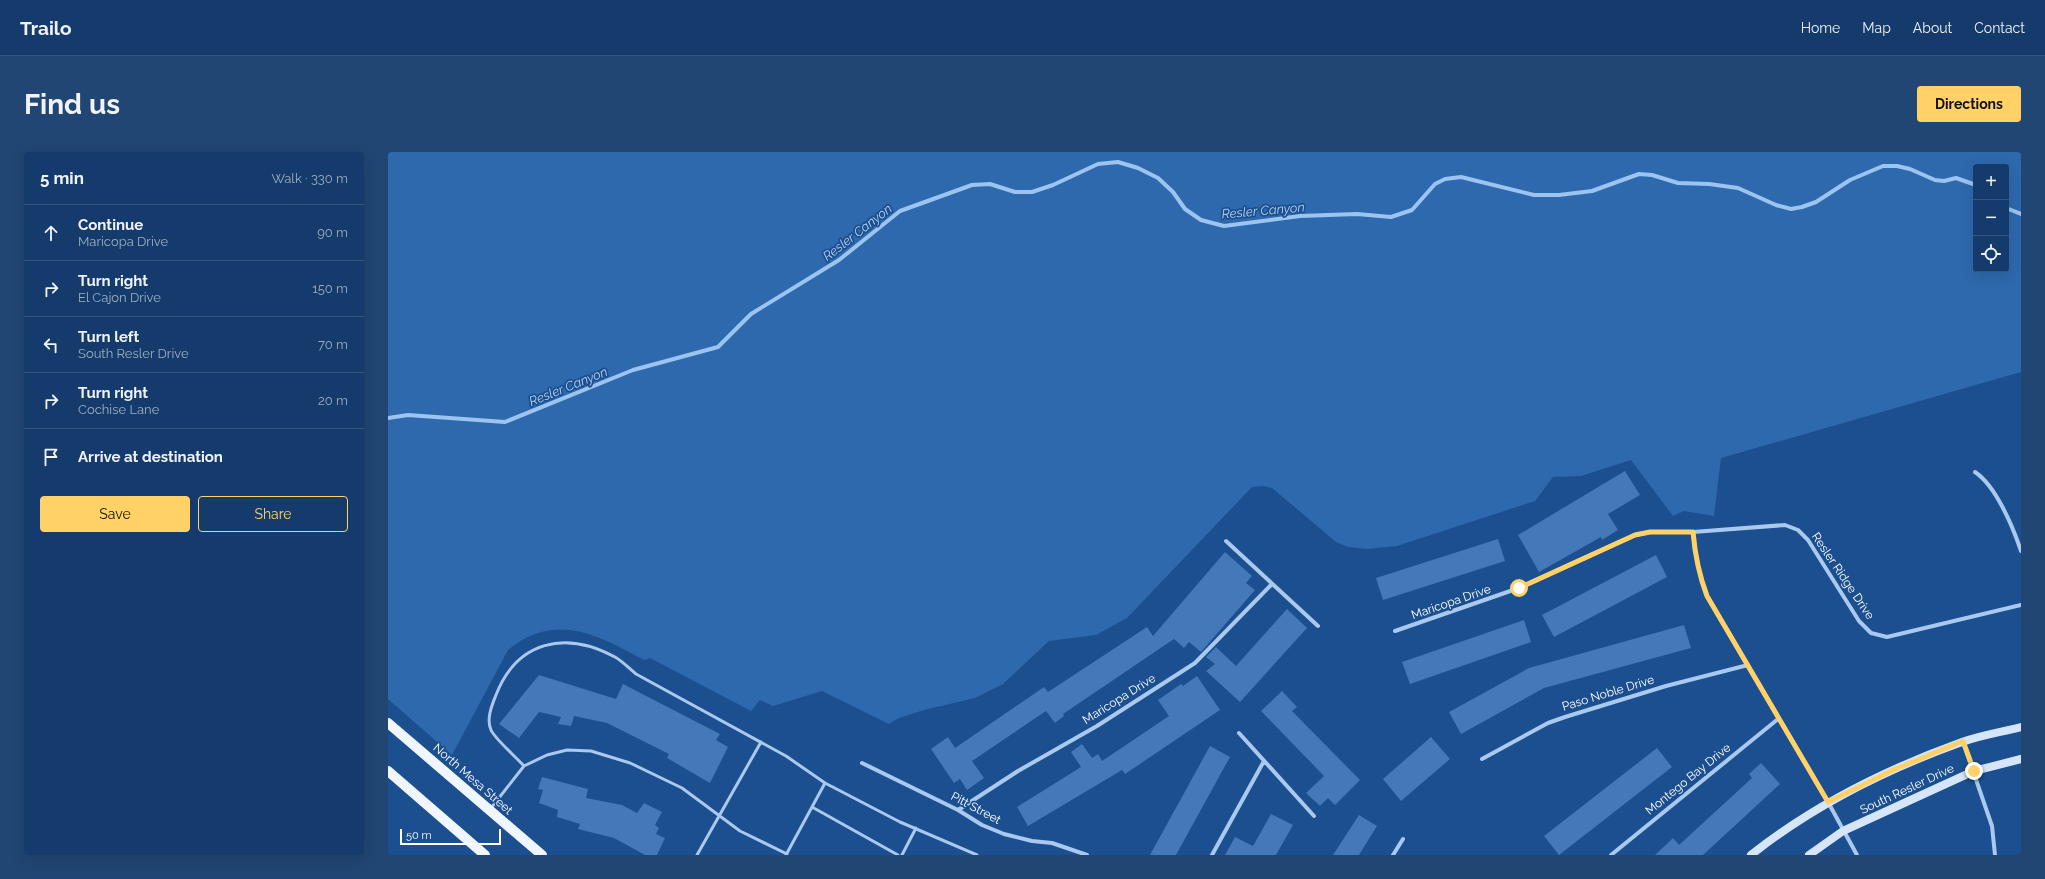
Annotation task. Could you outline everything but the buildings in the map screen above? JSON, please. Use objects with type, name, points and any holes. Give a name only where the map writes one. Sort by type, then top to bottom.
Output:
[{"type":"main road","name":"North Mesa Street","points":[[388,723],[542,855]]},
{"type":"main road","name":"South Resler Drive","points":[[1751,855],[1828,802],[1893,770],[1963,741],[2021,727]]},
{"type":"main road","name":"South Resler Drive","points":[[1809,855],[1843,831],[1974,771],[2021,759]]},
{"type":"main road","points":[[388,771],[485,855]]},
{"type":"street","points":[[1975,472],[1983,477],[1994,491],[2021,551]]},
{"type":"street","name":"Resler Ridge Drive","points":[[1693,532],[1785,525],[1798,530],[1808,540],[1859,621],[1871,633],[1887,637],[2021,605]]},
{"type":"street","name":"Maricopa Drive","points":[[1395,631],[1519,588],[1635,535],[1650,532],[1693,532]]},
{"type":"street","points":[[1693,532],[1699,572],[1707,596],[1828,802],[1857,855]]},
{"type":"street","points":[[1226,541],[1318,626]]},
{"type":"street","name":"Maricopa Drive","points":[[958,810],[1018,771],[1097,726],[1195,663],[1272,584]]},
{"type":"street","name":"Paso Noble Drive","points":[[1482,758],[1548,723],[1565,717],[1666,686],[1748,665]]},
{"type":"street","name":"Montego Bay Drive","points":[[1611,855],[1778,719]]},
{"type":"street","points":[[1239,733],[1314,816]]},
{"type":"street","points":[[1963,741],[1992,826],[1995,855]]},
{"type":"street","points":[[1212,855],[1264,761]]},
{"type":"street","name":"Pitt Street","points":[[862,763],[958,810],[982,825],[1004,834],[1032,842],[1052,843],[1087,855]]},
{"type":"street","points":[[1393,855],[1403,839]]},
{"type":"lane","points":[[524,766],[491,730],[490,712],[501,683],[512,665],[524,654],[543,646],[565,642],[590,647],[615,657],[636,674],[786,756],[826,783],[900,822],[978,855]]},
{"type":"lane","points":[[697,855],[761,742]]},
{"type":"lane","points":[[489,810],[524,766],[547,754],[567,750],[591,751],[630,763],[682,788],[740,831],[787,855],[826,783]]},
{"type":"lane","points":[[812,807],[898,855]]},
{"type":"lane","points":[[902,855],[916,828]]},
{"type":"shaded area","points":[[388,152],[2021,152],[2021,372],[1721,458],[1714,516],[1684,511],[1673,516],[1631,460],[1581,476],[1553,477],[1535,501],[1397,546],[1367,549],[1348,547],[1336,542],[1272,488],[1263,486],[1252,487],[1127,618],[1096,635],[1049,641],[1003,684],[975,698],[924,710],[899,718],[889,724],[822,691],[773,706],[760,700],[751,711],[650,658],[644,660],[610,642],[576,631],[560,629],[543,632],[525,638],[508,650],[452,755],[388,699]]},
{"type":"waterway","name":"Resler Canyon","points":[[388,418],[408,415],[505,422],[633,370],[718,347],[751,314],[839,260],[900,211],[972,185],[990,184],[1015,192],[1032,192],[1053,185],[1098,164],[1118,162],[1138,168],[1158,178],[1173,192],[1185,209],[1201,220],[1224,226],[1300,216],[1357,214],[1391,217],[1412,210],[1435,184],[1445,179],[1461,177],[1534,195],[1559,195],[1592,191],[1639,174],[1652,175],[1678,183],[1709,184],[1738,188],[1776,205],[1791,209],[1816,202],[1850,180],[1883,166],[1897,166],[1910,169],[1935,180],[1944,181],[1956,178],[1973,184]]},
{"type":"waterway","name":"Resler Canyon","points":[[2009,209],[2021,214]]},
{"type":"route","points":[[1519,588],[1635,535],[1650,532],[1693,532],[1695,554],[1700,578],[1707,596],[1828,802],[1893,770],[1963,741],[1974,771]]}]
